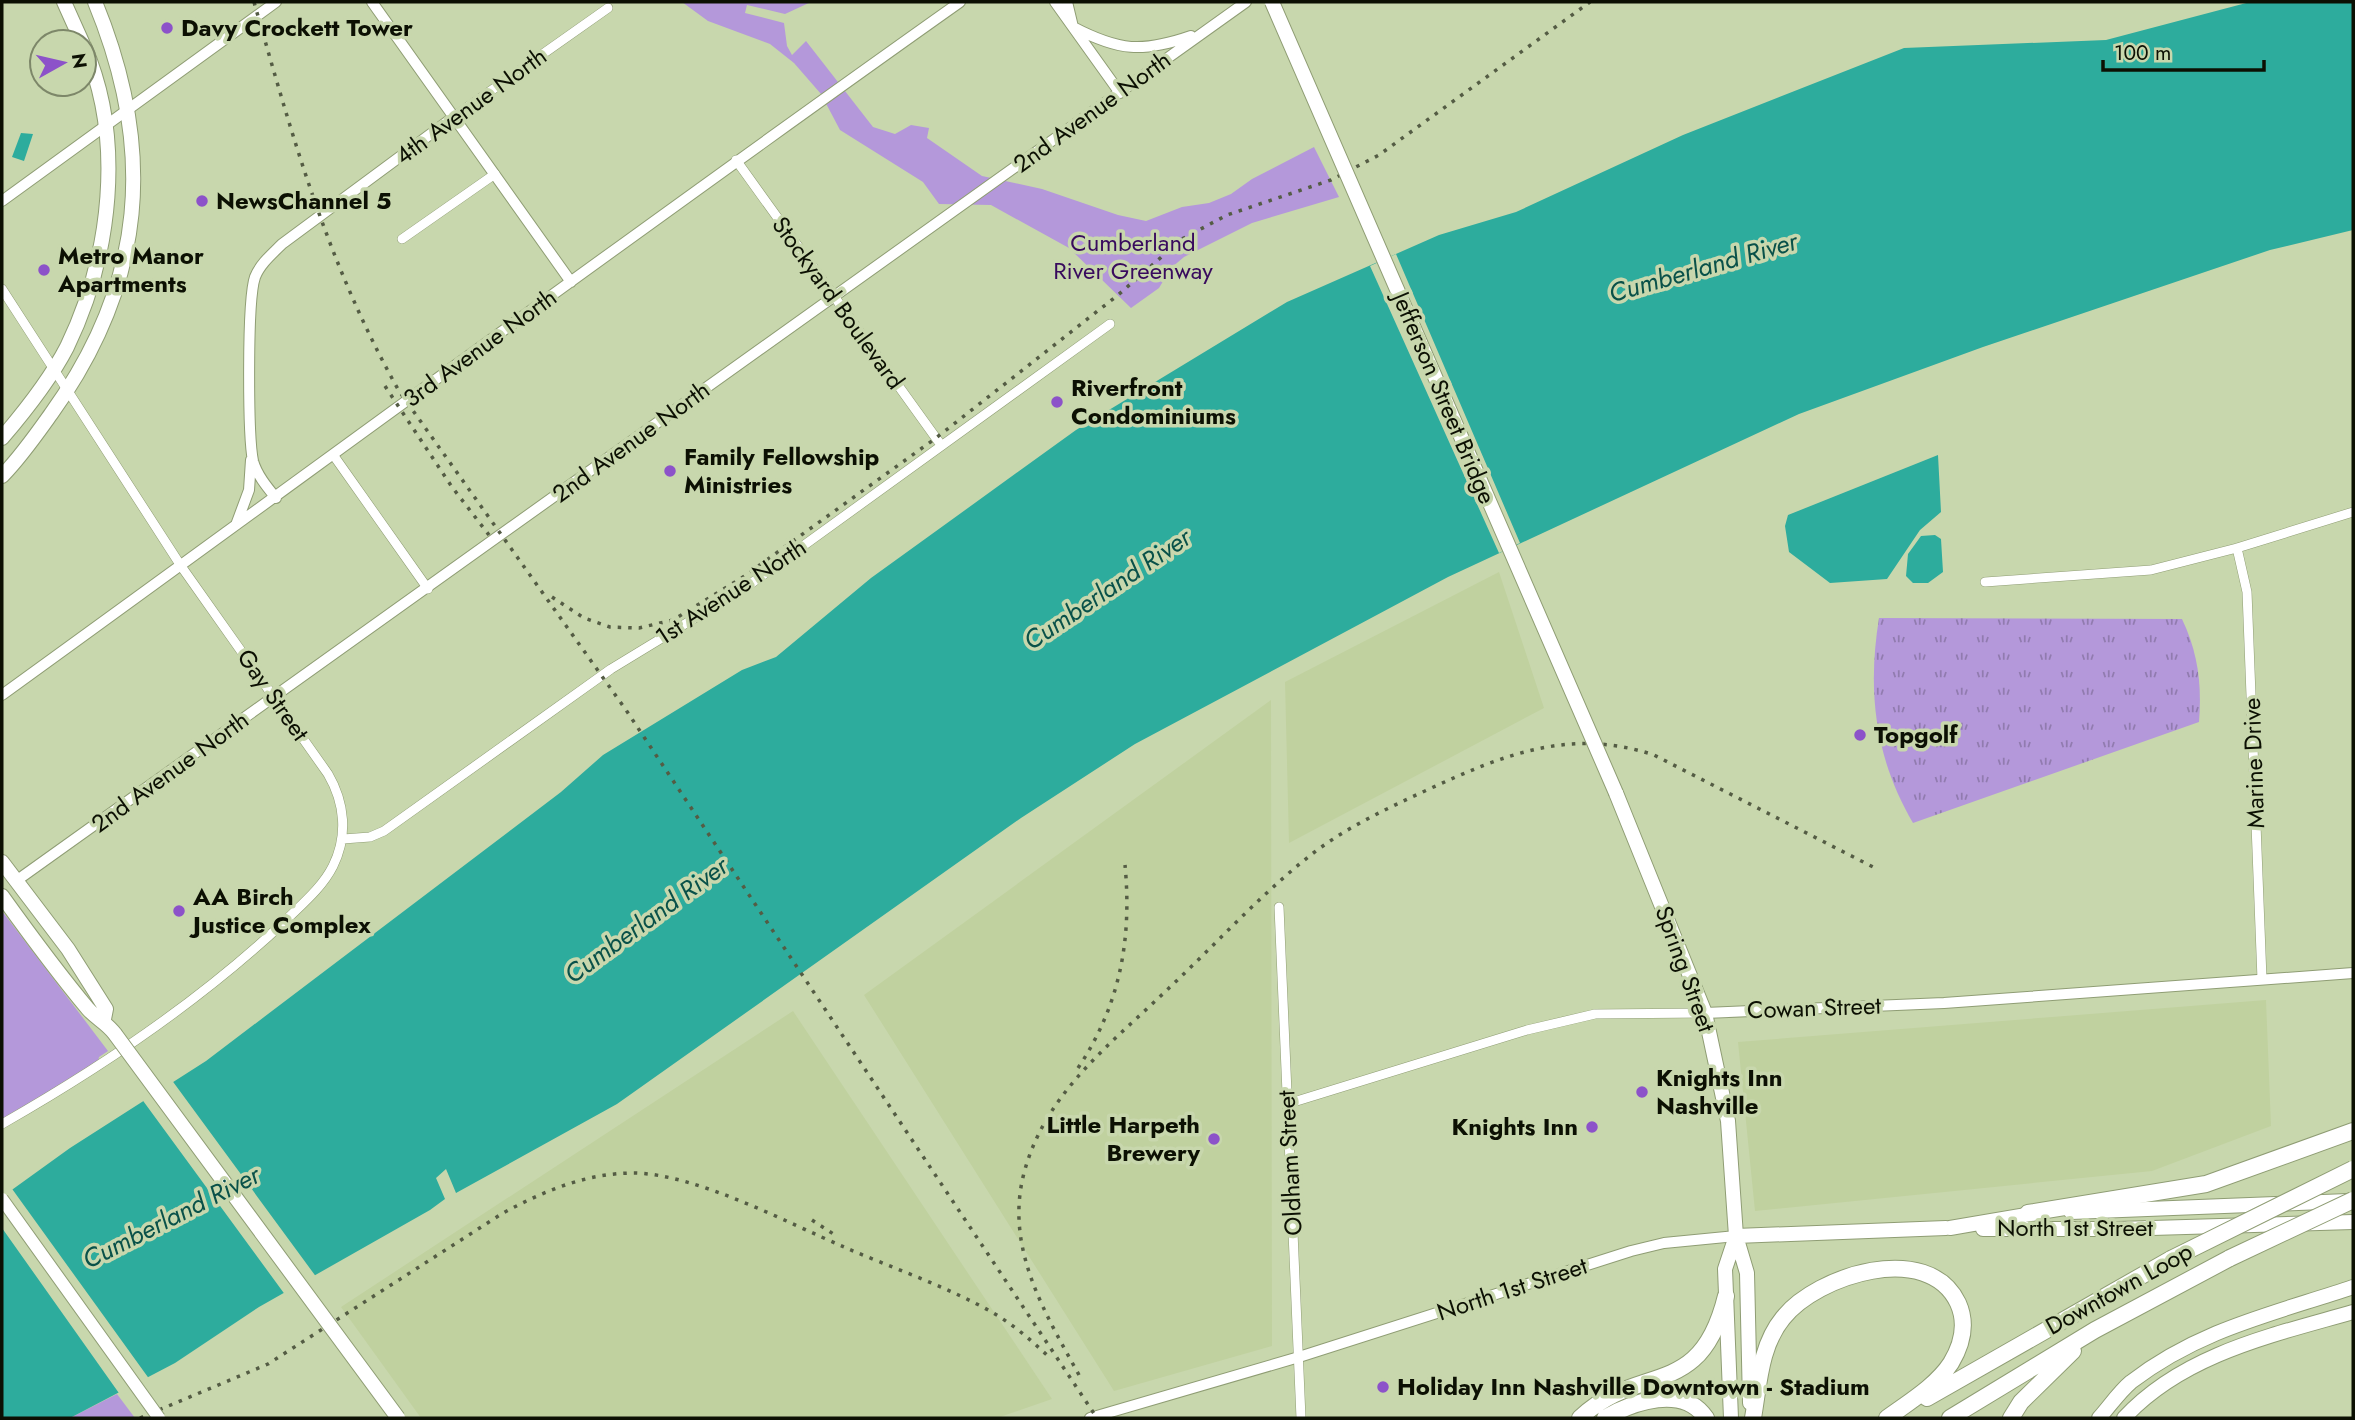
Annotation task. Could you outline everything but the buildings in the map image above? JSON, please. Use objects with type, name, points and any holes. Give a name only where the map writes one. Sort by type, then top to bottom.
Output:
[{"type":"highway","points":[[2028,1213],[2206,1184],[2353,1131]]},
{"type":"highway","name":"Downtown Loop","points":[[1889,1418],[2171,1259],[2353,1169]]},
{"type":"highway","name":"Downtown Loop","points":[[1950,1418],[2095,1330],[2230,1258],[2353,1200]]},
{"type":"highway","points":[[1752,1418],[1764,1351],[1783,1317],[1807,1296],[1851,1277],[1884,1268],[1908,1269],[1937,1278],[1952,1291],[1965,1323],[1961,1342],[1951,1363],[1933,1384],[1889,1418]]},
{"type":"highway","points":[[1580,1418],[1605,1398],[1677,1372],[1691,1363],[1718,1327],[1726,1296]]},
{"type":"highway","points":[[2011,1418],[2021,1402],[2095,1330]]},
{"type":"highway","points":[[1605,1418],[1625,1407],[1649,1400],[1681,1400],[1706,1418]]},
{"type":"main road","points":[[64,2],[76,28]]},
{"type":"main road","points":[[2,476],[67,392],[106,321],[121,276],[131,226],[134,171],[128,109],[111,45],[95,2]]},
{"type":"main road","name":"Jefferson Street Bridge","points":[[1272,2],[1616,793]]},
{"type":"main road","points":[[2,438],[30,404],[65,349],[85,303],[99,252],[108,187],[106,125],[98,81]]},
{"type":"main road","name":"Spring Street","points":[[1616,793],[1705,1013],[1728,1121],[1736,1236],[1747,1273],[1752,1418]]},
{"type":"main road","points":[[2,862],[68,949],[106,1009],[104,1019]]},
{"type":"main road","points":[[2,896],[68,986],[94,1017],[104,1019],[116,1034],[398,1418]]},
{"type":"main road","points":[[2,1199],[159,1418]]},
{"type":"main road","name":"North 1st Street","points":[[2353,1200],[2028,1213],[1950,1228],[2118,1229],[2353,1222]]},
{"type":"main road","name":"North 1st Street","points":[[1736,1236],[1946,1228]]},
{"type":"main road","name":"Spring Street","points":[[1731,1418],[1725,1269],[1736,1236]]},
{"type":"main road","points":[[2099,1418],[2129,1384],[2188,1344],[2239,1322],[2353,1287]]},
{"type":"main road","points":[[2124,1418],[2182,1372],[2241,1344],[2353,1312]]},
{"type":"street","points":[[2,201],[276,2]]},
{"type":"street","points":[[372,2],[571,282]]},
{"type":"street","name":"3rd Avenue North","points":[[2,695],[334,456],[736,160],[960,2]]},
{"type":"street","points":[[1055,2],[1120,93]]},
{"type":"street","points":[[1067,2],[1073,27],[1095,38],[1128,48],[1149,49],[1204,32]]},
{"type":"street","name":"2nd Avenue North","points":[[16,881],[1246,2]]},
{"type":"street","name":"4th Avenue North","points":[[276,498],[257,472],[252,447],[251,296],[255,277],[265,260],[455,116],[608,8]]},
{"type":"street","name":"Stockyard Boulevard","points":[[736,160],[941,445]]},
{"type":"street","points":[[402,239],[495,174]]},
{"type":"street","name":"Gay Street","points":[[2,289],[181,566],[334,783],[341,806],[343,839],[325,879],[273,931],[110,1059],[2,1124]]},
{"type":"street","name":"1st Avenue North","points":[[343,839],[370,836],[384,831],[611,669],[749,585],[1110,324]]},
{"type":"street","points":[[236,527],[249,489],[252,447]]},
{"type":"street","points":[[334,456],[428,589]]},
{"type":"street","points":[[1985,582],[2151,570],[2237,548],[2353,512]]},
{"type":"street","name":"Marine Drive","points":[[2237,548],[2247,592],[2262,979]]},
{"type":"street","name":"Oldham Street","points":[[1279,907],[1301,1418]]},
{"type":"street","name":"Cowan Street","points":[[1287,1104],[1527,1030],[1595,1014],[1705,1013],[1944,1003],[2353,973]]},
{"type":"street","name":"North 1st Street","points":[[1090,1418],[1299,1357],[1631,1251],[1664,1243],[1736,1236]]},
{"type":"shaded area","points":[[1499,572],[1544,708],[1289,843],[1285,682]]},
{"type":"shaded area","points":[[1271,700],[1272,1346],[1114,1391],[864,995]]},
{"type":"shaded area","points":[[2266,1000],[2271,1126],[2152,1171],[1755,1211],[1738,1042]]},
{"type":"shaded area","points":[[793,1011],[1052,1399],[997,1418],[421,1418],[341,1307]]},
{"type":"green space","name":"Cumberland River Greenway","points":[[682,2],[811,2],[785,14],[747,5],[745,13],[784,23],[787,46],[792,55],[806,41],[873,127],[895,134],[911,125],[929,128],[927,138],[982,176],[1042,189],[1118,215],[1146,221],[1182,207],[1209,203],[1231,194],[1252,179],[1314,147],[1339,197],[1252,223],[1184,257],[1171,268],[1159,288],[1131,308],[1069,248],[991,205],[939,204],[923,182],[840,130],[821,94],[794,63],[770,44],[708,21]]},
{"type":"green space","name":"Topgolf","points":[[1879,618],[2182,619],[2198,669],[2199,722],[1913,823],[1890,774],[1877,724],[1874,672]]},
{"type":"green space","points":[[2,911],[108,1051],[99,1057],[98,1062],[2,1120]]},
{"type":"green space","points":[[117,1394],[135,1418],[70,1418]]},
{"type":"water","name":"Cumberland River","points":[[2250,2],[2353,2],[2353,230],[2270,250],[1983,347],[1799,414],[1448,577],[1135,744],[1021,818],[617,1104],[456,1193],[446,1169],[436,1178],[445,1199],[430,1210],[259,1307],[175,1363],[70,1418],[2,1418],[2,1197],[70,1148],[206,1061],[561,792],[603,755],[742,670],[776,657],[871,578],[1076,430],[1287,302],[1439,235],[1516,212],[1683,135],[1904,48],[2106,40]]},
{"type":"water","points":[[21,133],[33,134],[24,161],[12,157]]},
{"type":"water","points":[[1938,455],[1941,512],[1920,530],[1887,579],[1830,583],[1789,552],[1785,526],[1788,515]]},
{"type":"water","points":[[1935,535],[1941,539],[1943,572],[1928,583],[1913,583],[1906,576],[1908,554],[1921,536]]},
{"type":"pier","points":[[1396,254],[1520,543],[1499,553],[1370,266]]},
{"type":"pier","points":[[171,1079],[317,1278],[286,1296],[141,1098]]},
{"type":"pier","points":[[10,1186],[150,1380],[121,1396],[2,1228],[2,1193]]},
{"type":"railway","points":[[254,2],[314,201],[352,296],[399,391],[626,710],[1097,1418]]},
{"type":"railway","points":[[552,597],[584,618],[610,627],[639,628],[673,620],[743,577],[936,438],[1118,295],[1182,239],[1227,215],[1331,180],[1379,155],[1590,2]]},
{"type":"railway","points":[[385,386],[452,487],[489,535]]},
{"type":"railway","points":[[1079,1375],[1042,1304],[1024,1255],[1019,1204],[1023,1177],[1033,1147],[1062,1096],[1102,1051],[1275,886],[1339,835],[1455,777],[1510,756],[1565,745],[1594,744],[1623,747],[1654,755],[1875,868]]},
{"type":"railway","points":[[1078,1068],[1104,1020],[1120,971],[1127,920],[1125,865]]},
{"type":"railway","points":[[140,1418],[268,1364],[518,1205],[566,1185],[616,1174],[658,1175],[685,1181],[740,1201],[977,1304],[1009,1324],[1049,1357]]},
{"type":"railway","points":[[812,1220],[838,1237]]},
{"type":"place","name":"Davy Crockett Tower","points":[[167,28]]},
{"type":"place","name":"NewsChannel 5","points":[[202,201]]},
{"type":"place","name":"Metro Manor Apartments","points":[[44,270]]},
{"type":"place","name":"Riverfront Condominiums","points":[[1057,402]]},
{"type":"place","name":"Family Fellowship Ministries","points":[[670,471]]},
{"type":"place","name":"Topgolf","points":[[1860,735]]},
{"type":"place","name":"AA Birch Justice Complex","points":[[179,911]]},
{"type":"place","name":"Knights Inn Nashville","points":[[1642,1092]]},
{"type":"place","name":"Knights Inn","points":[[1592,1127]]},
{"type":"place","name":"Little Harpeth Brewery","points":[[1214,1139]]},
{"type":"place","name":"Holiday Inn Nashville Downtown - Stadium","points":[[1383,1387]]}]
